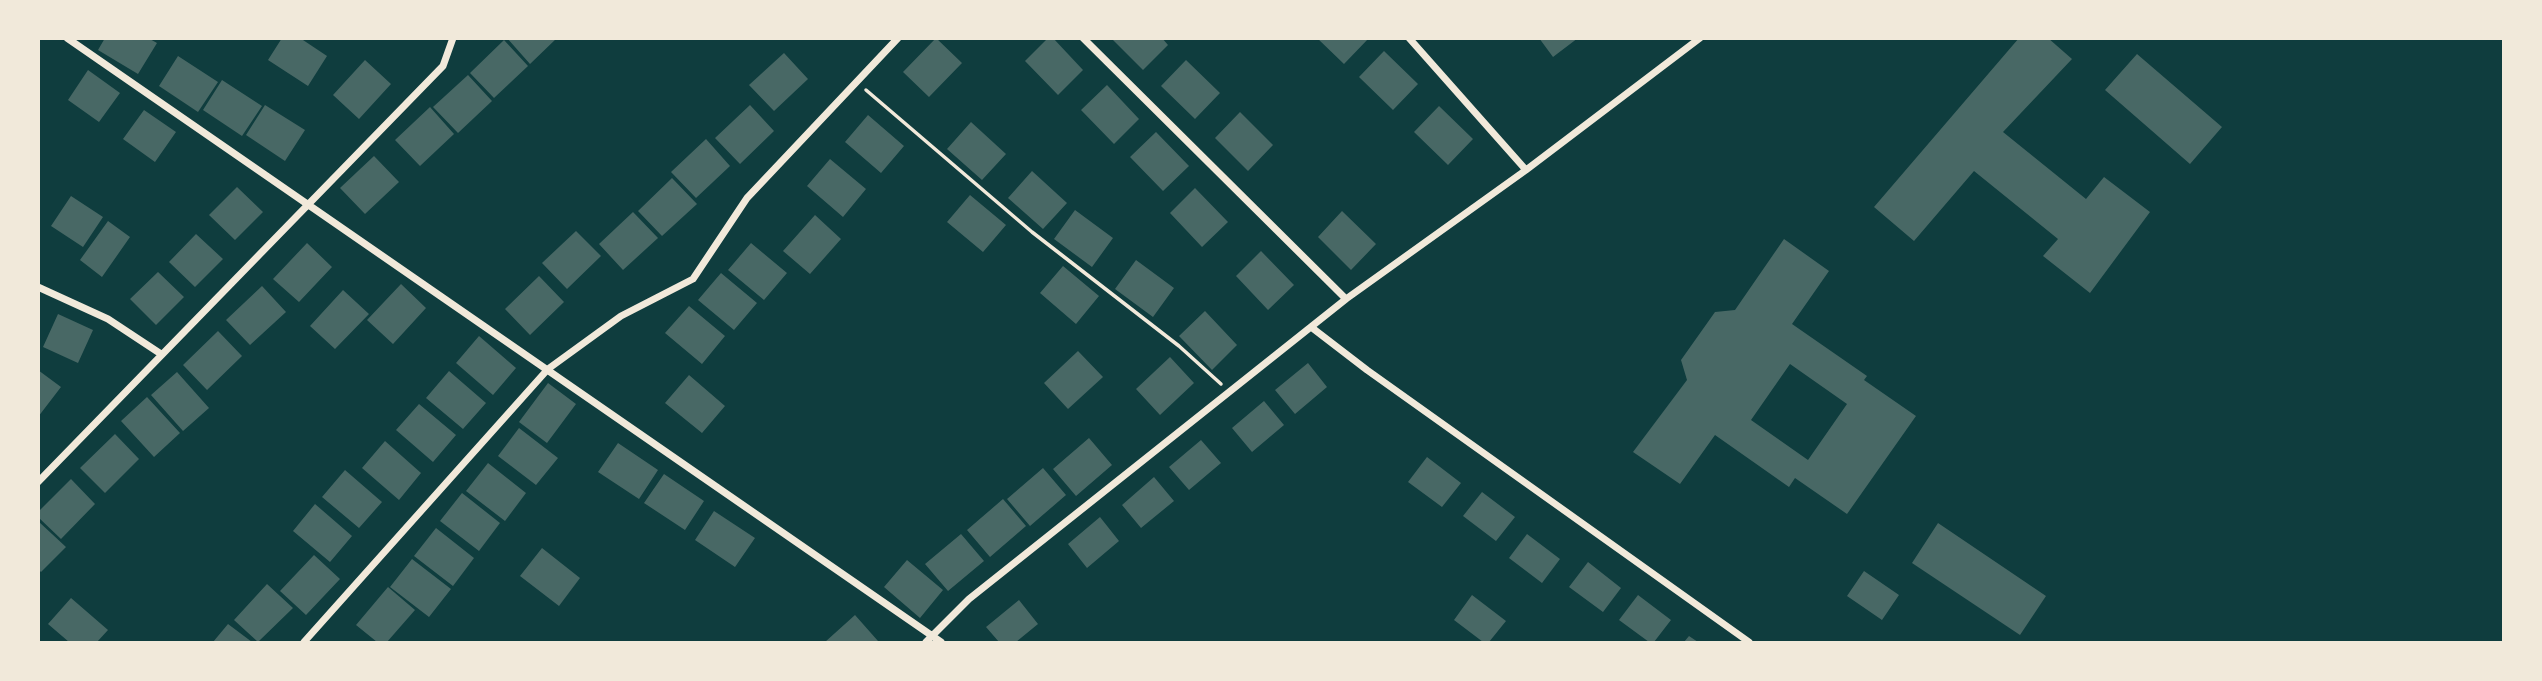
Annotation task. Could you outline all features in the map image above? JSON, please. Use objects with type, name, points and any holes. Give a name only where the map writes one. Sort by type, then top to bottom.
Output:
[{"type":"street","points":[[67,38],[548,369],[930,640],[941,642]]},
{"type":"street","points":[[38,482],[443,66],[453,38]]},
{"type":"street","points":[[304,642],[548,369],[621,316],[693,279],[747,198],[898,38]]},
{"type":"street","points":[[1083,38],[1346,299]]},
{"type":"street","points":[[1409,38],[1526,170]]},
{"type":"street","points":[[930,640],[969,599],[1346,299],[1526,170],[1700,38]]},
{"type":"street","points":[[38,287],[108,319],[160,354]]},
{"type":"street","points":[[1311,327],[1378,378],[1749,642]]},
{"type":"path","points":[[855,81],[1032,232],[1179,346],[1230,392]]},
{"type":"building","points":[[105,38],[148,38],[157,43],[138,74],[98,50]]},
{"type":"building","points":[[282,38],[300,38],[327,56],[308,86],[268,60]]},
{"type":"building","points":[[507,38],[557,38],[530,64]]},
{"type":"building","points":[[936,38],[962,63],[929,97],[903,72]]},
{"type":"building","points":[[1048,38],[1053,38],[1083,70],[1058,95],[1025,61]]},
{"type":"building","points":[[1111,38],[1162,38],[1168,45],[1143,70]]},
{"type":"building","points":[[1317,38],[1369,38],[1344,64]]},
{"type":"building","points":[[1539,38],[1578,38],[1553,57]]},
{"type":"building","points":[[2019,38],[2048,38],[2072,59],[2003,132],[2086,199],[2104,177],[2150,212],[2090,293],[2043,256],[2058,239],[1974,171],[1914,241],[1874,207]]},
{"type":"building","points":[[504,40],[528,66],[494,98],[470,73]]},
{"type":"building","points":[[1384,51],[1418,84],[1393,110],[1359,77]]},
{"type":"building","points":[[784,53],[808,79],[774,111],[749,85]]},
{"type":"building","points":[[2137,54],[2222,127],[2190,164],[2105,90]]},
{"type":"building","points":[[178,56],[218,82],[198,112],[159,86]]},
{"type":"building","points":[[365,60],[391,84],[359,119],[333,95]]},
{"type":"building","points":[[1186,60],[1220,93],[1195,119],[1161,86]]},
{"type":"building","points":[[88,70],[120,93],[99,122],[68,100]]},
{"type":"building","points":[[468,75],[492,101],[458,133],[433,107]]},
{"type":"building","points":[[222,80],[262,106],[242,136],[203,110]]},
{"type":"building","points":[[1107,85],[1139,119],[1114,144],[1081,110]]},
{"type":"building","points":[[265,105],[305,130],[285,161],[246,135]]},
{"type":"building","points":[[750,105],[774,131],[740,164],[715,138]]},
{"type":"building","points":[[1439,106],[1473,139],[1448,165],[1414,132]]},
{"type":"building","points":[[430,107],[454,134],[420,166],[395,140]]},
{"type":"building","points":[[144,110],[176,132],[155,162],[123,139]]},
{"type":"building","points":[[1240,112],[1273,145],[1248,171],[1215,138]]},
{"type":"building","points":[[868,115],[904,146],[881,173],[845,142]]},
{"type":"building","points":[[971,122],[1006,154],[982,180],[947,149]]},
{"type":"building","points":[[1156,132],[1189,166],[1163,191],[1130,157]]},
{"type":"building","points":[[706,139],[730,166],[696,198],[671,172]]},
{"type":"building","points":[[374,156],[399,182],[365,214],[340,188]]},
{"type":"building","points":[[830,159],[866,189],[843,217],[807,186]]},
{"type":"building","points":[[1032,171],[1067,203],[1043,229],[1008,198]]},
{"type":"building","points":[[672,178],[697,204],[662,236],[638,211]]},
{"type":"building","points":[[237,187],[263,212],[235,240],[209,215]]},
{"type":"building","points":[[1195,188],[1228,222],[1202,247],[1170,213]]},
{"type":"building","points":[[970,195],[1006,225],[983,252],[947,222]]},
{"type":"building","points":[[71,196],[103,217],[83,247],[51,226]]},
{"type":"building","points":[[1075,210],[1113,238],[1092,267],[1054,239]]},
{"type":"building","points":[[1342,211],[1376,244],[1351,270],[1318,237]]},
{"type":"building","points":[[633,212],[658,238],[623,270],[599,244]]},
{"type":"building","points":[[815,215],[841,239],[810,274],[783,251]]},
{"type":"building","points":[[108,221],[130,237],[102,277],[80,260]]},
{"type":"building","points":[[576,231],[601,256],[567,289],[542,263]]},
{"type":"building","points":[[196,234],[223,259],[195,287],[169,262]]},
{"type":"building","points":[[1784,239],[1829,271],[1792,324],[1867,376],[1864,380],[1916,416],[1847,514],[1795,478],[1789,487],[1715,435],[1680,484],[1633,452],[1687,380],[1681,360],[1715,312],[1735,310]],"holes":[[[1790,364],[1847,404],[1808,460],[1751,420]]]},
{"type":"building","points":[[307,243],[332,267],[299,302],[273,279]]},
{"type":"building","points":[[751,243],[787,273],[764,300],[728,270]]},
{"type":"building","points":[[1261,251],[1294,285],[1268,310],[1236,276]]},
{"type":"building","points":[[1136,260],[1174,288],[1153,317],[1115,289]]},
{"type":"building","points":[[1063,266],[1099,296],[1076,324],[1040,293]]},
{"type":"building","points":[[158,272],[184,297],[156,325],[130,299]]},
{"type":"building","points":[[721,273],[757,303],[734,330],[698,300]]},
{"type":"building","points":[[539,276],[564,302],[530,335],[505,309]]},
{"type":"building","points":[[401,284],[426,308],[393,344],[367,320]]},
{"type":"building","points":[[262,286],[286,312],[250,345],[226,320]]},
{"type":"building","points":[[343,290],[369,314],[335,349],[310,326]]},
{"type":"building","points":[[689,306],[725,336],[702,364],[665,333]]},
{"type":"building","points":[[1205,311],[1237,345],[1212,370],[1179,336]]},
{"type":"building","points":[[58,314],[93,330],[78,363],[43,347]]},
{"type":"building","points":[[218,331],[242,356],[207,390],[183,365]]},
{"type":"building","points":[[479,336],[516,368],[493,395],[456,363]]},
{"type":"building","points":[[1078,351],[1103,377],[1068,409],[1044,383]]},
{"type":"building","points":[[1170,357],[1194,383],[1160,415],[1136,389]]},
{"type":"building","points":[[1308,363],[1327,387],[1295,414],[1275,390]]},
{"type":"building","points":[[38,370],[61,387],[38,417]]},
{"type":"building","points":[[449,371],[486,403],[463,429],[426,398]]},
{"type":"building","points":[[177,372],[209,408],[183,431],[151,395]]},
{"type":"building","points":[[689,375],[725,406],[702,433],[665,403]]},
{"type":"building","points":[[548,383],[576,404],[547,443],[519,422]]},
{"type":"building","points":[[147,397],[180,433],[154,457],[121,421]]},
{"type":"building","points":[[1264,401],[1284,425],[1252,452],[1232,428]]},
{"type":"building","points":[[419,404],[456,435],[433,462],[396,430]]},
{"type":"building","points":[[519,428],[558,458],[536,485],[498,456]]},
{"type":"building","points":[[115,434],[139,459],[105,493],[80,468]]},
{"type":"building","points":[[1089,438],[1112,465],[1076,496],[1053,469]]},
{"type":"building","points":[[1201,440],[1221,463],[1189,490],[1169,467]]},
{"type":"building","points":[[385,441],[421,473],[399,500],[362,468]]},
{"type":"building","points":[[618,443],[658,470],[639,499],[598,472]]},
{"type":"building","points":[[1427,457],[1461,483],[1442,507],[1408,482]]},
{"type":"building","points":[[488,463],[526,493],[505,521],[466,491]]},
{"type":"building","points":[[1043,468],[1066,495],[1030,526],[1007,499]]},
{"type":"building","points":[[345,470],[382,502],[359,528],[322,497]]},
{"type":"building","points":[[664,474],[704,501],[685,530],[644,503]]},
{"type":"building","points":[[1154,477],[1174,501],[1141,528],[1122,505]]},
{"type":"building","points":[[71,479],[95,504],[61,539],[38,517],[38,512]]},
{"type":"building","points":[[1482,492],[1515,517],[1496,541],[1463,516]]},
{"type":"building","points":[[462,493],[500,523],[479,551],[440,521]]},
{"type":"building","points":[[1003,499],[1026,526],[990,557],[967,530]]},
{"type":"building","points":[[315,504],[352,536],[330,562],[293,531]]},
{"type":"building","points":[[714,511],[755,538],[735,567],[695,540]]},
{"type":"building","points":[[1100,517],[1119,541],[1087,568],[1068,544]]},
{"type":"building","points":[[38,521],[66,547],[41,572],[38,569]]},
{"type":"building","points":[[1938,523],[2046,596],[2020,635],[1912,563]]},
{"type":"building","points":[[436,528],[474,558],[453,586],[414,556]]},
{"type":"building","points":[[961,534],[984,561],[948,591],[925,564]]},
{"type":"building","points":[[1527,534],[1560,559],[1542,583],[1509,558]]},
{"type":"building","points":[[542,548],[580,578],[559,606],[520,576]]},
{"type":"building","points":[[314,555],[340,579],[306,615],[280,591]]},
{"type":"building","points":[[412,559],[451,589],[429,617],[390,587]]},
{"type":"building","points":[[907,560],[943,590],[920,618],[884,587]]},
{"type":"building","points":[[1588,562],[1621,588],[1603,612],[1569,587]]},
{"type":"building","points":[[1864,571],[1899,595],[1882,620],[1847,596]]},
{"type":"building","points":[[267,584],[293,608],[258,642],[234,620]]},
{"type":"building","points":[[388,587],[415,610],[387,642],[377,642],[356,625]]},
{"type":"building","points":[[1472,595],[1506,621],[1489,642],[1483,642],[1454,620]]},
{"type":"building","points":[[1638,595],[1671,620],[1654,642],[1649,642],[1619,620]]},
{"type":"building","points":[[71,598],[108,630],[97,642],[69,642],[48,624]]},
{"type":"building","points":[[1019,600],[1038,624],[1016,642],[999,642],[986,627]]},
{"type":"building","points":[[855,615],[878,641],[825,642]]},
{"type":"building","points":[[228,624],[252,642],[213,642]]},
{"type":"building","points":[[1689,636],[1698,642],[1684,642]]}]
